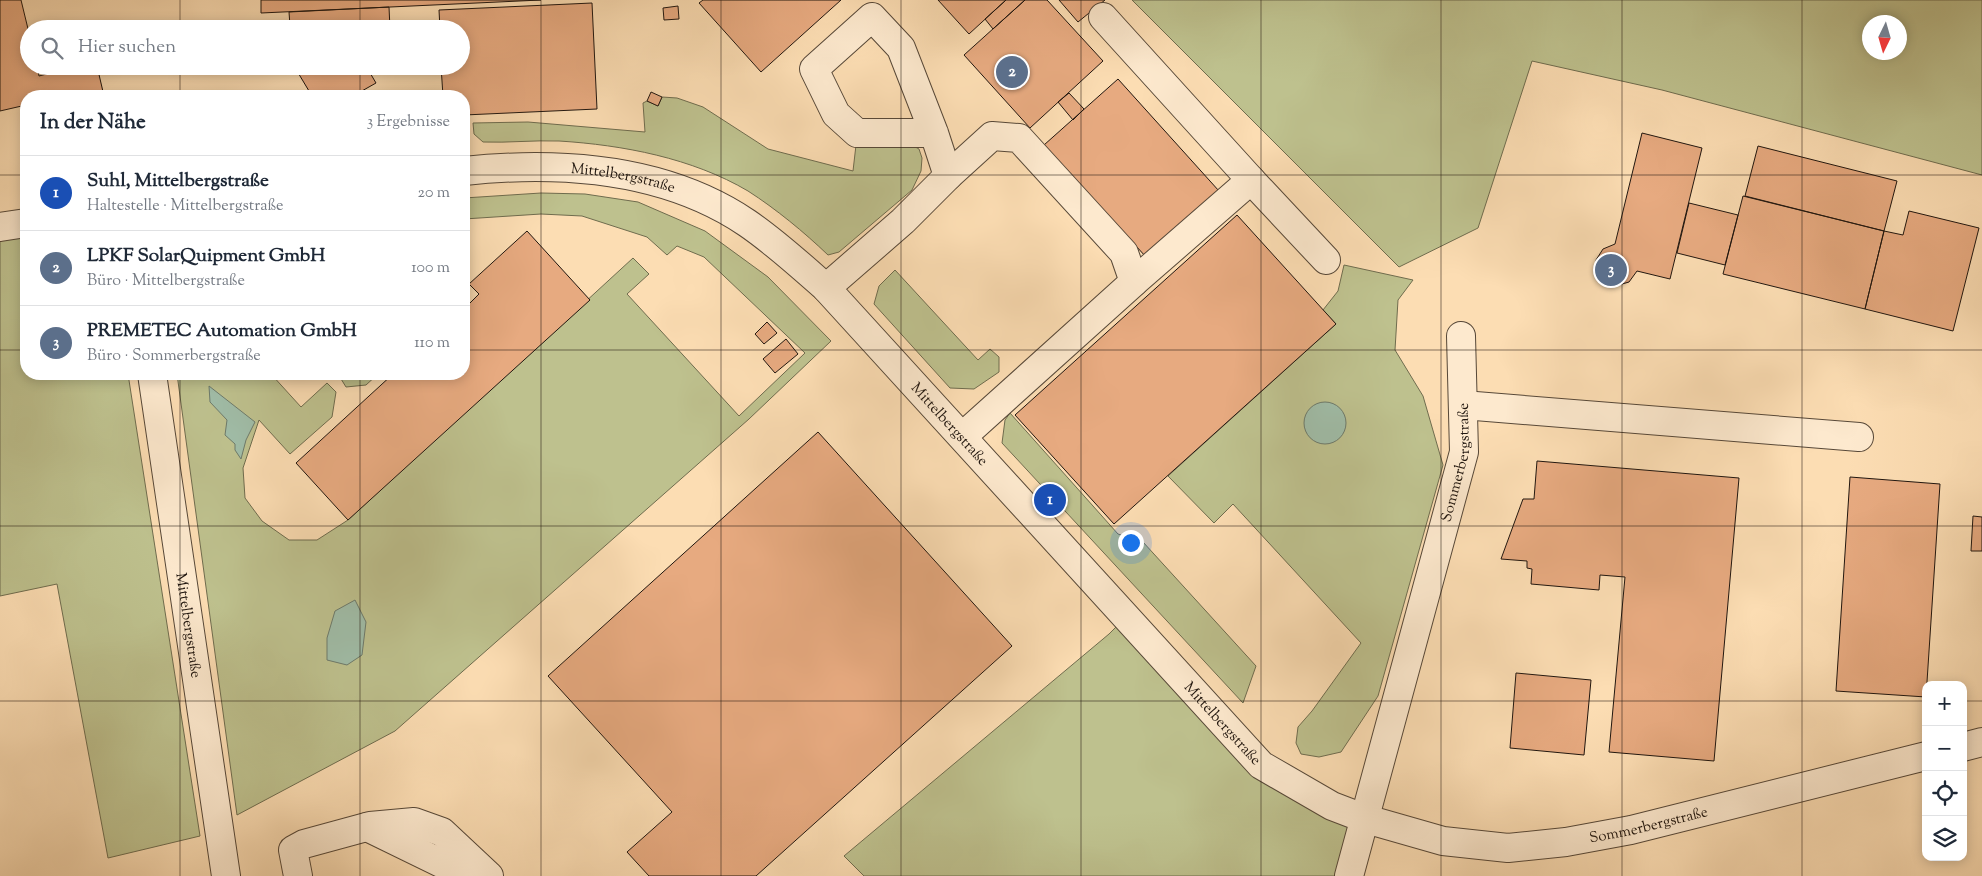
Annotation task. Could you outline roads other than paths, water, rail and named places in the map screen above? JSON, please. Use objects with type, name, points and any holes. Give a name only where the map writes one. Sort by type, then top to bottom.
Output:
[{"type":"street","points":[[934,133],[856,133],[836,114],[814,68],[872,17],[901,48],[934,133],[948,176]]},
{"type":"street","points":[[1104,17],[1326,260]]},
{"type":"street","points":[[826,288],[903,221],[992,136],[1019,138],[1124,253],[1134,282]]},
{"type":"street","name":"Mittelbergstraße","points":[[470,171],[568,166],[634,176],[691,194],[745,222],[786,253],[826,288],[963,436],[1261,765],[1332,806],[1366,819]]},
{"type":"street","points":[[963,436],[1251,180]]},
{"type":"street","points":[[0,227],[20,224]]},
{"type":"street","name":"Sommerbergstraße","points":[[1349,876],[1464,452],[1461,336]]},
{"type":"street","name":"Mittelbergstraße","points":[[153,380],[226,876]]},
{"type":"street","points":[[1463,405],[1859,438]]},
{"type":"street","points":[[1967,746],[1982,742]]},
{"type":"street","name":"Sommerbergstraße","points":[[1366,819],[1453,842],[1508,848],[1566,842],[1631,830],[1922,757]]},
{"type":"street","points":[[298,876],[293,850],[304,844],[367,827],[414,822],[442,832],[489,876]]},
{"type":"street","points":[[367,827],[445,865],[455,876]]},
{"type":"place","name":"LPKF SolarQuipment GmbH","points":[[1012,72]]},
{"type":"place","name":"PREMETEC Automation GmbH","points":[[1611,270]]},
{"type":"place","name":"Suhl, Mittelbergstraße","points":[[1050,500]]}]
